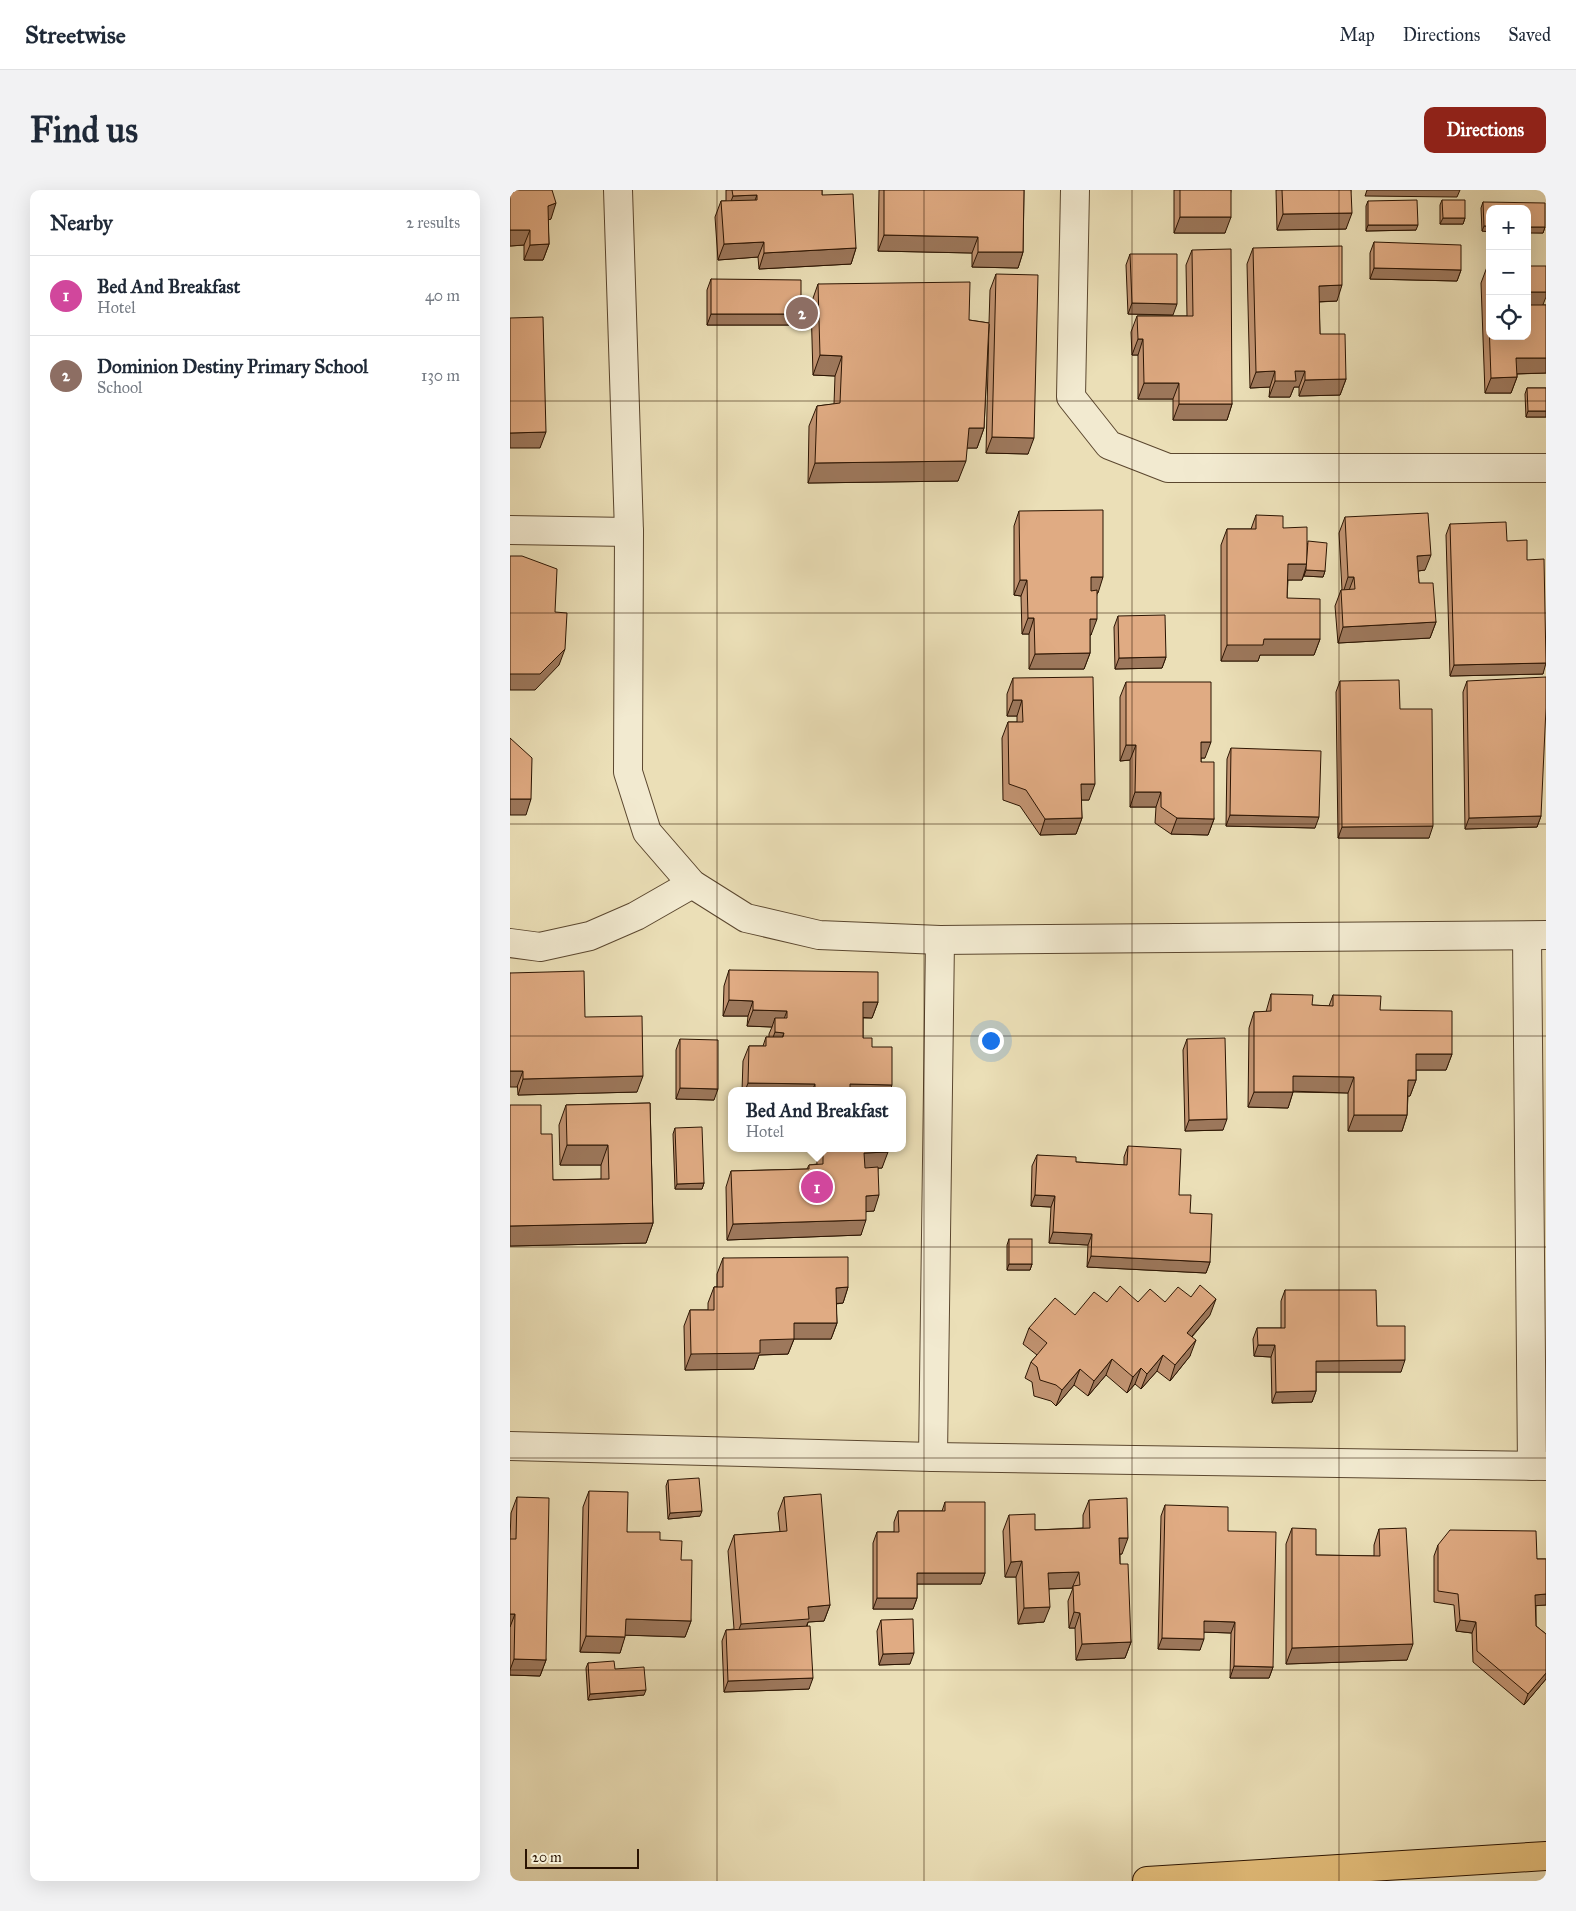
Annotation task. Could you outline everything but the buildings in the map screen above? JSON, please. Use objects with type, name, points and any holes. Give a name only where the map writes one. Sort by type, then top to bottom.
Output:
[{"type":"highway","points":[[1147,1881],[1546,1856]]},
{"type":"street","points":[[510,1446],[933,1457],[1539,1466],[1537,936],[940,940],[819,935],[746,918],[692,884],[647,832],[628,772],[629,532],[618,190]]},
{"type":"street","points":[[1075,190],[1072,397],[1109,445],[1168,468],[1546,468]]},
{"type":"street","points":[[510,530],[629,532]]},
{"type":"street","points":[[510,943],[540,947],[590,936],[636,916],[692,884]]},
{"type":"street","points":[[933,1457],[940,940]]},
{"type":"place","name":"Dominion Destiny Primary School","points":[[802,313]]},
{"type":"place","name":"Bed And Breakfast","points":[[817,1187]]}]
